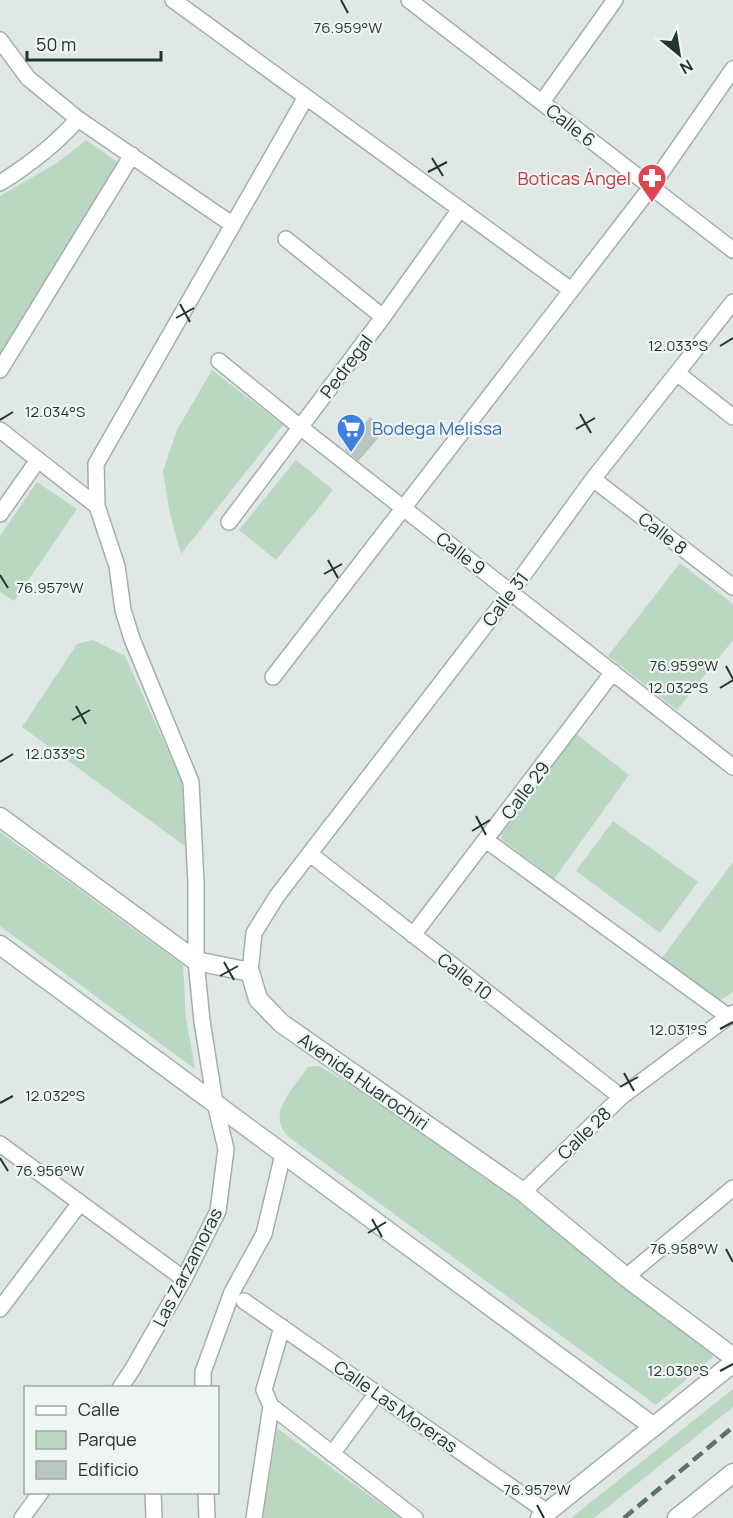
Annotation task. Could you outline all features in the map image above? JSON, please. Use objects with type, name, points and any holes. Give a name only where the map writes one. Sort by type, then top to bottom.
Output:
[{"type":"street","points":[[173,0],[571,290]]},
{"type":"street","name":"Calle 6","points":[[409,0],[733,250]]},
{"type":"street","points":[[542,102],[615,0]]},
{"type":"street","points":[[0,40],[28,78],[78,119],[233,225]]},
{"type":"street","points":[[273,677],[651,187],[733,69]]},
{"type":"street","name":"Las Zarzamoras","points":[[121,1386],[184,1279],[218,1211],[226,1149],[215,1103],[202,1022],[196,961],[191,782],[132,639],[123,610],[117,566],[98,506],[96,464],[306,97]]},
{"type":"street","points":[[0,183],[27,166],[52,146],[78,119]]},
{"type":"street","points":[[0,370],[132,155]]},
{"type":"street","name":"Pedregal","points":[[229,522],[460,209]]},
{"type":"street","points":[[286,239],[383,316]]},
{"type":"street","name":"Calle 31","points":[[250,972],[254,933],[277,896],[511,592],[593,479],[733,302]]},
{"type":"street","name":"Calle 9","points":[[219,361],[733,767]]},
{"type":"street","points":[[676,373],[733,417]]},
{"type":"street","points":[[0,430],[98,506]]},
{"type":"street","points":[[0,514],[38,460]]},
{"type":"street","name":"Calle 8","points":[[593,479],[733,587]]},
{"type":"street","name":"Calle 29","points":[[413,935],[487,841],[613,672]]},
{"type":"street","points":[[0,817],[196,961],[250,972]]},
{"type":"street","points":[[487,841],[731,1015]]},
{"type":"street","name":"Calle 10","points":[[310,854],[621,1097]]},
{"type":"street","points":[[0,945],[654,1426]]},
{"type":"street","name":"Avenida Huarochiri","points":[[250,972],[258,999],[281,1023],[524,1192],[626,1277],[733,1357]]},
{"type":"street","name":"Calle 28","points":[[524,1192],[621,1097],[731,1015]]},
{"type":"street","points":[[0,1144],[184,1279]]},
{"type":"street","points":[[203,1386],[203,1372],[232,1292],[264,1234],[283,1154]]},
{"type":"street","points":[[626,1277],[733,1188]]},
{"type":"street","points":[[0,1309],[80,1203]]},
{"type":"street","name":"Calle Las Moreras","points":[[244,1301],[377,1393],[544,1515]]},
{"type":"street","points":[[282,1327],[264,1390],[271,1406],[415,1518]]},
{"type":"street","points":[[544,1515],[733,1362]]},
{"type":"street","points":[[132,1371],[135,1386]]},
{"type":"street","points":[[332,1454],[377,1393]]},
{"type":"street","points":[[254,1518],[271,1406]]},
{"type":"street","points":[[677,1518],[733,1473]]},
{"type":"street","points":[[715,1488],[733,1490]]},
{"type":"street","points":[[22,1518],[40,1494]]},
{"type":"street","points":[[153,1494],[154,1518]]},
{"type":"street","points":[[206,1494],[207,1518]]},
{"type":"green space","points":[[86,140],[119,163],[4,357],[0,354],[0,196],[57,163]]},
{"type":"green space","points":[[212,370],[283,425],[181,554],[170,514],[163,471],[177,430]]},
{"type":"green space","points":[[296,460],[333,490],[276,560],[239,530]]},
{"type":"green space","points":[[37,482],[77,509],[14,601],[0,592],[0,536]]},
{"type":"green space","points":[[680,563],[733,604],[733,640],[677,710],[608,656]]},
{"type":"green space","points":[[93,640],[125,656],[183,784],[189,849],[22,727],[77,644]]},
{"type":"green space","points":[[575,733],[629,775],[554,879],[502,840],[501,834]]},
{"type":"green space","points":[[613,821],[698,882],[660,933],[576,871]]},
{"type":"green space","points":[[0,832],[183,965],[186,1018],[195,1069],[0,926]]},
{"type":"green space","points":[[733,862],[733,992],[719,1001],[662,958]]},
{"type":"green space","points":[[319,1066],[350,1084],[498,1186],[709,1350],[713,1357],[656,1405],[290,1138],[280,1120],[284,1102],[308,1067]]},
{"type":"green space","points":[[733,1389],[733,1407],[594,1518],[571,1518]]},
{"type":"green space","points":[[277,1428],[400,1518],[263,1518]]},
{"type":"building","points":[[370,418],[385,429],[358,460],[346,450]]},
{"type":"railway","points":[[624,1518],[733,1427]]},
{"type":"place","name":"Boticas Ángel","points":[[652,204]]},
{"type":"place","name":"Bodega Melissa","points":[[351,454]]}]
